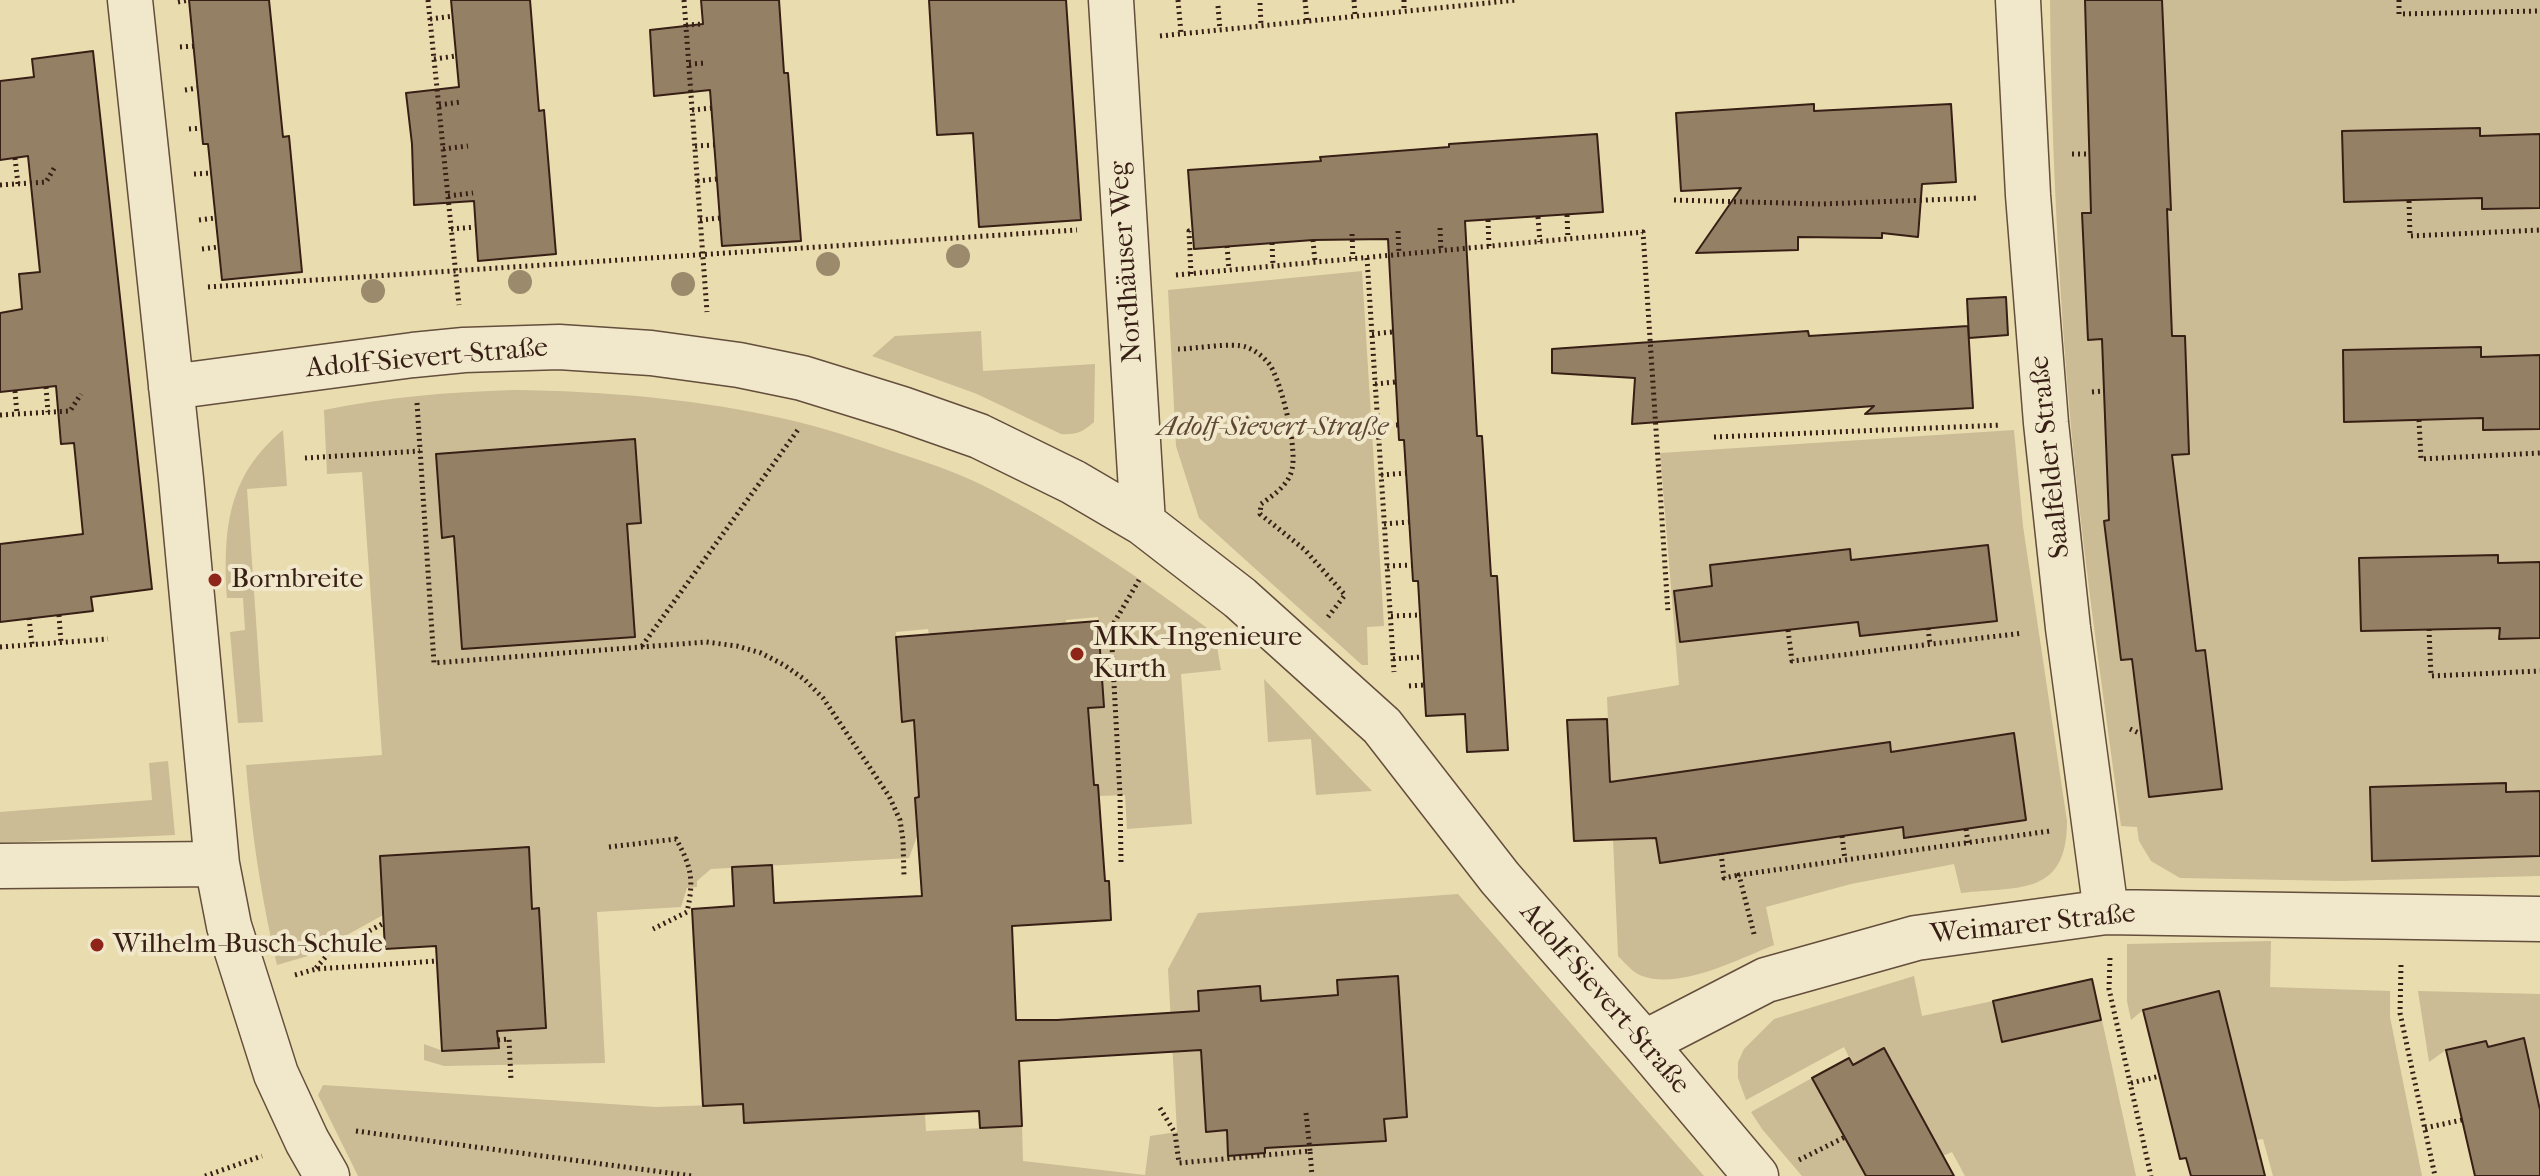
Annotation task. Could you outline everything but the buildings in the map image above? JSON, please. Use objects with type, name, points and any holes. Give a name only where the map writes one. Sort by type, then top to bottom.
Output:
[{"type":"street","points":[[130,0],[217,864],[229,926],[276,1074],[317,1158]]},
{"type":"street","name":"Saalfelder Straße","points":[[2018,0],[2028,195],[2046,423],[2068,628],[2106,912]]},
{"type":"street","name":"Nordhäuser Weg","points":[[1112,20],[1143,523]]},
{"type":"street","name":"Adolf-Sievert-Straße","points":[[171,387],[413,355],[559,347],[651,353],[802,378],[979,436],[1073,482],[1143,523],[1240,598],[1382,726],[1500,878],[1644,1043],[1775,1169]]},
{"type":"street","points":[[0,866],[217,864]]},
{"type":"street","name":"Weimarer Straße","points":[[1644,1043],[1766,980],[1916,938],[2106,912],[2540,919]]},
{"type":"path","points":[[428,0],[464,350]]},
{"type":"path","points":[[684,0],[710,361]]},
{"type":"path","points":[[1178,0],[1181,33]]},
{"type":"path","points":[[1305,0],[1307,21]]},
{"type":"path","points":[[1354,0],[1355,16]]},
{"type":"path","points":[[1404,0],[1404,11]]},
{"type":"path","points":[[1112,20],[1181,33],[1447,4],[1517,0]]},
{"type":"path","points":[[2399,0],[2399,14],[2540,11]]},
{"type":"path","points":[[2515,0],[2515,11]]},
{"type":"path","points":[[1260,3],[1261,25]]},
{"type":"path","points":[[1218,6],[1220,30]]},
{"type":"path","points":[[430,19],[453,16]]},
{"type":"path","points":[[686,25],[703,24]]},
{"type":"path","points":[[434,59],[456,56]]},
{"type":"path","points":[[689,64],[706,63]]},
{"type":"path","points":[[439,105],[460,102]]},
{"type":"path","points":[[692,110],[712,108]]},
{"type":"path","points":[[695,146],[715,145]]},
{"type":"path","points":[[443,149],[468,146]]},
{"type":"path","points":[[15,158],[18,184]]},
{"type":"path","points":[[0,185],[46,182],[56,165]]},
{"type":"path","points":[[697,181],[717,179]]},
{"type":"path","points":[[448,196],[473,193]]},
{"type":"path","points":[[1674,200],[1821,204],[2028,195]]},
{"type":"path","points":[[2409,201],[2410,236],[2540,230]]},
{"type":"path","points":[[1567,215],[1568,239]]},
{"type":"path","points":[[1538,217],[1540,242]]},
{"type":"path","points":[[700,220],[720,218]]},
{"type":"path","points":[[1488,220],[1489,246]]},
{"type":"path","points":[[161,290],[1125,226]]},
{"type":"path","points":[[451,229],[476,227]]},
{"type":"path","points":[[1440,228],[1441,251]]},
{"type":"path","points":[[1191,274],[1189,231],[1193,230]]},
{"type":"path","points":[[1398,231],[1399,254]]},
{"type":"path","points":[[1130,298],[1162,277],[1643,232],[1668,612]]},
{"type":"path","points":[[1352,234],[1353,259]]},
{"type":"path","points":[[1313,240],[1315,262]]},
{"type":"path","points":[[1272,243],[1273,266]]},
{"type":"path","points":[[1227,246],[1229,270]]},
{"type":"path","points":[[1367,258],[1394,673]]},
{"type":"path","points":[[1372,334],[1392,332]]},
{"type":"path","points":[[1182,349],[1235,344],[1260,355],[1271,367],[1288,417],[1294,460],[1291,475],[1280,490],[1261,504],[1260,514],[1305,550],[1345,595],[1301,653]]},
{"type":"path","points":[[413,355],[434,663],[706,642],[761,653],[804,679],[823,698],[889,796],[900,820],[904,876]]},
{"type":"path","points":[[641,647],[805,421],[802,378]]},
{"type":"path","points":[[1375,384],[1395,382]]},
{"type":"path","points":[[46,387],[48,412]]},
{"type":"path","points":[[15,391],[17,414]]},
{"type":"path","points":[[0,415],[70,411],[81,394]]},
{"type":"path","points":[[2419,420],[2421,459],[2540,453]]},
{"type":"path","points":[[1714,437],[2046,423]]},
{"type":"path","points":[[1378,426],[1398,425]]},
{"type":"path","points":[[305,458],[420,451]]},
{"type":"path","points":[[1381,475],[1407,473]]},
{"type":"path","points":[[1384,524],[1409,522]]},
{"type":"path","points":[[1121,862],[1111,628],[1140,578],[1143,523]]},
{"type":"path","points":[[1387,566],[1412,565]]},
{"type":"path","points":[[59,615],[61,643]]},
{"type":"path","points":[[1391,616],[1420,615]]},
{"type":"path","points":[[29,618],[32,644]]},
{"type":"path","points":[[1928,628],[1930,644]]},
{"type":"path","points":[[1788,630],[1792,661],[2068,628]]},
{"type":"path","points":[[2429,629],[2431,676],[2540,671]]},
{"type":"path","points":[[0,647],[108,639]]},
{"type":"path","points":[[1393,659],[1422,657]]},
{"type":"path","points":[[1395,687],[1424,685]]},
{"type":"path","points":[[1721,853],[1724,878],[2094,824]]},
{"type":"path","points":[[1966,829],[1968,843]]},
{"type":"path","points":[[1842,836],[1845,860]]},
{"type":"path","points":[[609,847],[676,839],[683,850],[692,875],[687,912],[653,929]]},
{"type":"path","points":[[1739,875],[1766,980]]},
{"type":"path","points":[[2106,912],[2110,944],[2109,989],[2151,1176]]},
{"type":"path","points":[[2403,916],[2400,1013],[2435,1176]]},
{"type":"path","points":[[316,969],[330,952],[384,923]]},
{"type":"path","points":[[248,989],[316,969],[437,961]]},
{"type":"path","points":[[498,1040],[509,1039],[511,1080]]},
{"type":"path","points":[[2131,1083],[2160,1076]]},
{"type":"path","points":[[1160,1108],[1175,1133],[1179,1163],[1310,1151]]},
{"type":"path","points":[[1306,1113],[1312,1176]]},
{"type":"path","points":[[2425,1128],[2462,1120]]},
{"type":"path","points":[[205,1176],[317,1158],[358,1131],[692,1176]]},
{"type":"path","points":[[1775,1169],[1845,1137]]},
{"type":"green space","points":[[2050,0],[2540,0],[2540,876],[2341,881],[2180,878],[2151,861],[2139,841],[2137,827],[2121,826],[2084,548],[2067,381],[2055,190]]},
{"type":"green space","name":"Adolf-Sievert-Straße","points":[[1362,271],[1384,626],[1367,627],[1368,665],[1362,665],[1199,518],[1176,446],[1168,290]]},
{"type":"green space","points":[[981,331],[983,371],[1095,364],[1094,422],[1079,432],[1061,434],[977,394],[872,356],[895,336]]},
{"type":"green space","points":[[513,390],[617,394],[687,402],[816,427],[970,479],[1101,553],[1215,634],[1221,670],[1181,674],[1192,824],[1127,829],[1125,795],[1099,796],[1094,785],[1088,708],[1104,707],[1098,617],[1066,620],[1066,624],[929,634],[928,629],[896,632],[902,721],[914,721],[919,797],[915,798],[918,834],[909,858],[711,869],[697,881],[697,887],[687,888],[681,907],[597,912],[605,1063],[444,1066],[424,1060],[424,1044],[443,1051],[498,1048],[497,1031],[546,1028],[539,909],[532,909],[528,847],[380,856],[383,915],[311,955],[277,965],[258,866],[246,765],[382,755],[362,472],[327,474],[324,410],[418,396]]},
{"type":"green space","points":[[283,430],[287,486],[247,489],[263,722],[238,723],[230,632],[245,630],[243,598],[227,598],[228,527],[232,506],[250,466]]},
{"type":"green space","points":[[2014,430],[2023,526],[2067,821],[2065,846],[2059,863],[2049,875],[2036,883],[2002,889],[1961,893],[1954,864],[1851,884],[1766,907],[1774,945],[1744,958],[1674,979],[1657,979],[1635,973],[1618,956],[1607,697],[1679,685],[1660,453]]},
{"type":"green space","points":[[1264,679],[1372,791],[1316,795],[1311,739],[1268,742]]},
{"type":"green space","points":[[168,761],[175,835],[0,843],[0,812],[152,800],[149,763]]},
{"type":"green space","points":[[1458,894],[1704,1176],[358,1176],[318,1095],[323,1085],[656,1107],[743,1104],[745,1123],[925,1114],[926,1131],[1022,1126],[1023,1161],[1145,1175],[1150,1136],[1177,1132],[1168,969],[1198,913]]},
{"type":"green space","points":[[2271,941],[2270,987],[2390,991],[2390,1017],[2422,1176],[2273,1176],[2263,1139],[2256,1140],[2218,991],[2143,1010],[2131,1020],[2127,1001],[2127,944]]},
{"type":"green space","points":[[1914,976],[1922,1016],[1993,1001],[2002,1042],[2102,1020],[2136,1176],[1965,1176],[1952,1152],[1943,1156],[1884,1048],[1853,1065],[1844,1047],[1746,1100],[1738,1078],[1738,1062],[1744,1049],[1774,1019]]},
{"type":"green space","points":[[2418,991],[2540,994],[2540,1110],[2523,1038],[2488,1047],[2486,1041],[2446,1050],[2429,1062]]},
{"type":"green space","points":[[1812,1078],[1866,1176],[1802,1176],[1751,1112]]},
{"type":"place","name":"Bornbreite","points":[[215,580]]},
{"type":"place","name":"MKK-Ingenieure Kurth","points":[[1077,654]]},
{"type":"place","name":"Wilhelm-Busch-Schule","points":[[97,945]]}]
